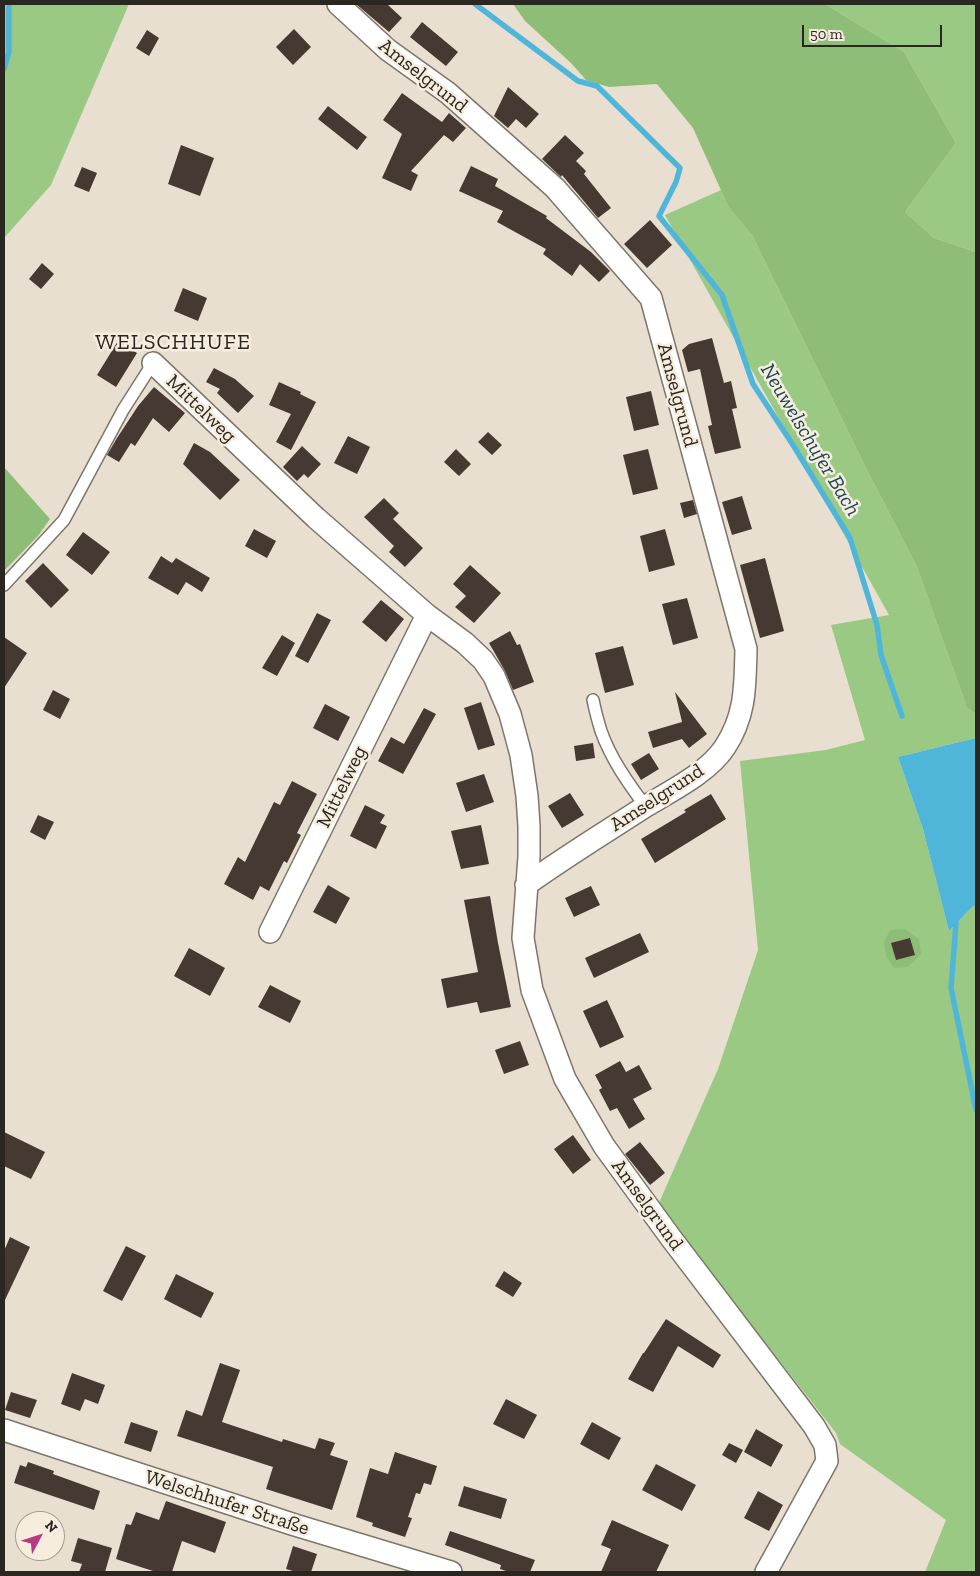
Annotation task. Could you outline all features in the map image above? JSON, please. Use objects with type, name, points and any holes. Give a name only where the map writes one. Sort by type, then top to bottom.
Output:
[{"type":"street","name":"Amselgrund","points":[[338,4],[388,50],[448,93],[555,188],[651,298],[746,649],[745,692],[738,722],[724,748],[703,771],[562,859],[526,885],[523,938],[532,990],[565,1079],[604,1146],[671,1238],[814,1426],[825,1445],[828,1461],[766,1572]]},
{"type":"street","name":"Mittelweg","points":[[153,363],[316,518],[426,615],[465,643],[483,660],[494,676],[510,714],[521,756],[529,826],[526,885]]},
{"type":"street","name":"Mittelweg","points":[[270,932],[426,615]]},
{"type":"street","name":"Welschhufer Straße","points":[[4,1430],[295,1526],[451,1572]]},
{"type":"lane","name":"Mittelweg","points":[[4,585],[64,520],[123,410],[153,363]]},
{"type":"lane","points":[[592,700],[601,732],[613,757],[628,783],[646,806]]},
{"type":"green space","points":[[4,4],[129,4],[51,185],[4,238]]},
{"type":"green space","points":[[513,4],[825,4],[904,52],[956,143],[905,212],[934,238],[976,252],[976,714],[967,708],[917,567],[866,468],[752,235],[729,208],[693,128],[657,84],[609,87],[586,80],[571,63],[525,21]]},
{"type":"green space","points":[[825,4],[976,4],[976,252],[934,238],[905,212],[956,143],[904,52]]},
{"type":"green space","points":[[721,190],[729,208],[752,235],[866,468],[917,567],[967,708],[976,714],[976,738],[898,757],[923,829],[949,931],[976,905],[976,1572],[925,1572],[946,1520],[840,1444],[836,1433],[658,1205],[718,1069],[758,950],[740,761],[826,750],[865,740],[831,625],[889,615],[665,215]]},
{"type":"green space","points":[[4,467],[50,519],[38,536],[4,571]]},
{"type":"green space","points":[[905,929],[919,939],[921,954],[908,967],[894,968],[886,956],[884,942],[890,930]]},
{"type":"water","points":[[976,738],[976,905],[949,931],[923,829],[898,757]]},
{"type":"building","points":[[356,4],[387,4],[402,18],[389,32]]},
{"type":"building","points":[[422,22],[458,52],[446,66],[410,37]]},
{"type":"building","points":[[294,29],[311,47],[293,65],[276,47]]},
{"type":"building","points":[[147,30],[159,38],[149,56],[136,48]]},
{"type":"building","points":[[508,87],[539,114],[526,128],[516,119],[508,128],[494,116]]},
{"type":"building","points":[[402,93],[442,122],[449,113],[466,128],[453,142],[444,135],[411,171],[418,175],[411,191],[382,178],[402,134],[383,120]]},
{"type":"building","points":[[328,106],[367,137],[357,150],[318,119]]},
{"type":"building","points":[[565,135],[584,153],[576,161],[586,171],[584,174],[611,208],[598,218],[562,175],[561,177],[542,159]]},
{"type":"building","points":[[181,145],[214,158],[200,196],[168,184]]},
{"type":"building","points":[[471,166],[498,179],[495,186],[547,216],[546,218],[591,252],[610,271],[599,282],[580,264],[572,276],[543,254],[546,249],[497,222],[503,211],[459,191]]},
{"type":"building","points":[[82,167],[97,173],[89,192],[74,186]]},
{"type":"building","points":[[650,220],[672,245],[647,268],[624,244]]},
{"type":"building","points":[[42,263],[54,274],[41,289],[29,279]]},
{"type":"building","points":[[183,288],[207,298],[198,321],[174,311]]},
{"type":"building","points":[[712,338],[724,383],[731,381],[737,408],[732,409],[741,448],[715,454],[708,426],[712,425],[700,369],[688,372],[682,350],[689,344]]},
{"type":"building","points":[[118,341],[137,353],[116,387],[97,375]]},
{"type":"building","points":[[214,368],[235,379],[254,396],[238,413],[217,393],[220,389],[206,382]]},
{"type":"building","points":[[279,382],[301,392],[300,394],[316,402],[291,450],[276,442],[291,414],[269,405]]},
{"type":"building","points":[[154,387],[185,413],[169,432],[153,418],[135,446],[131,443],[119,462],[107,455],[138,406]]},
{"type":"building","points":[[651,391],[659,425],[634,431],[626,397]]},
{"type":"building","points":[[488,432],[502,445],[492,455],[478,442]]},
{"type":"building","points":[[348,436],[370,447],[357,474],[334,463]]},
{"type":"building","points":[[194,443],[210,452],[240,480],[220,500],[183,464]]},
{"type":"building","points":[[302,446],[321,464],[308,478],[304,474],[297,481],[283,467]]},
{"type":"building","points":[[456,449],[471,464],[459,476],[444,462]]},
{"type":"building","points":[[648,449],[658,489],[633,495],[623,455]]},
{"type":"building","points":[[742,496],[752,529],[732,535],[722,502]]},
{"type":"building","points":[[384,498],[399,513],[393,519],[423,548],[405,567],[389,552],[394,546],[364,517]]},
{"type":"building","points":[[693,500],[697,514],[684,518],[680,503]]},
{"type":"building","points":[[254,529],[276,541],[267,558],[245,546]]},
{"type":"building","points":[[665,529],[675,565],[649,572],[640,536]]},
{"type":"building","points":[[83,532],[110,552],[92,575],[66,555]]},
{"type":"building","points":[[161,556],[172,563],[176,558],[210,578],[202,592],[186,582],[178,595],[148,578]]},
{"type":"building","points":[[765,558],[784,631],[760,638],[740,565]]},
{"type":"building","points":[[43,563],[69,590],[51,608],[25,581]]},
{"type":"building","points":[[470,565],[501,593],[474,623],[455,607],[466,596],[453,584]]},
{"type":"building","points":[[687,598],[698,638],[673,645],[662,604]]},
{"type":"building","points":[[381,600],[404,619],[386,642],[362,622]]},
{"type":"building","points":[[317,613],[331,620],[308,663],[295,656]]},
{"type":"building","points":[[510,631],[517,645],[520,644],[534,682],[513,690],[505,671],[489,643]]},
{"type":"building","points":[[282,635],[295,643],[277,676],[262,668]]},
{"type":"building","points":[[4,637],[27,653],[4,688]]},
{"type":"building","points":[[623,646],[634,685],[605,693],[595,653]]},
{"type":"building","points":[[53,690],[70,699],[60,719],[43,710]]},
{"type":"building","points":[[675,692],[707,734],[689,748],[682,739],[653,748],[648,732],[682,722]]},
{"type":"building","points":[[481,702],[495,745],[478,750],[464,708]]},
{"type":"building","points":[[325,704],[350,717],[338,741],[313,728]]},
{"type":"building","points":[[424,708],[436,714],[403,774],[378,761],[391,737],[404,744]]},
{"type":"building","points":[[593,743],[595,758],[576,761],[574,746]]},
{"type":"building","points":[[649,753],[659,769],[641,780],[631,764]]},
{"type":"building","points":[[484,774],[494,802],[466,812],[456,783]]},
{"type":"building","points":[[292,781],[317,794],[297,833],[301,835],[287,863],[284,861],[269,891],[260,886],[253,900],[224,884],[238,857],[245,862],[274,802],[280,805]]},
{"type":"building","points":[[570,793],[584,815],[562,828],[548,806]]},
{"type":"building","points":[[711,794],[726,819],[655,863],[641,839],[686,812],[684,810]]},
{"type":"building","points":[[365,805],[385,815],[380,823],[387,826],[376,849],[350,836]]},
{"type":"building","points":[[38,815],[54,822],[45,840],[30,832]]},
{"type":"building","points":[[481,825],[489,864],[461,869],[451,831]]},
{"type":"building","points":[[328,885],[350,898],[336,924],[313,912]]},
{"type":"building","points":[[591,886],[600,905],[574,917],[565,898]]},
{"type":"building","points":[[490,896],[511,1007],[480,1013],[477,1002],[447,1008],[441,979],[478,972],[464,900]]},
{"type":"building","points":[[640,933],[649,952],[594,978],[585,958]]},
{"type":"building","points":[[910,938],[915,955],[896,960],[891,943]]},
{"type":"building","points":[[189,948],[225,968],[210,996],[174,976]]},
{"type":"building","points":[[270,985],[301,1001],[290,1023],[258,1007]]},
{"type":"building","points":[[607,1000],[624,1037],[600,1048],[583,1011]]},
{"type":"building","points":[[520,1041],[529,1065],[504,1074],[495,1050]]},
{"type":"building","points":[[620,1061],[626,1072],[639,1065],[652,1089],[633,1099],[645,1119],[629,1129],[617,1108],[610,1111],[599,1090],[602,1088],[595,1075]]},
{"type":"building","points":[[4,1132],[45,1152],[31,1179],[4,1166]]},
{"type":"building","points":[[573,1135],[591,1160],[573,1174],[554,1149]]},
{"type":"building","points":[[640,1142],[665,1173],[650,1185],[625,1154]]},
{"type":"building","points":[[10,1237],[30,1247],[4,1302],[4,1251]]},
{"type":"building","points":[[126,1246],[146,1256],[122,1301],[103,1291]]},
{"type":"building","points":[[504,1271],[522,1283],[513,1297],[495,1286]]},
{"type":"building","points":[[176,1274],[214,1293],[201,1318],[164,1299]]},
{"type":"building","points":[[666,1319],[721,1355],[713,1368],[678,1346],[653,1392],[628,1379]]},
{"type":"building","points":[[220,1363],[240,1370],[222,1422],[282,1442],[283,1439],[315,1449],[319,1438],[335,1443],[330,1455],[348,1461],[332,1510],[266,1489],[273,1467],[177,1436],[186,1410],[202,1416]]},
{"type":"building","points":[[72,1373],[105,1385],[98,1404],[85,1399],[80,1411],[61,1404]]},
{"type":"building","points":[[11,1392],[37,1400],[30,1418],[5,1410]]},
{"type":"building","points":[[506,1399],[537,1415],[524,1439],[493,1424]]},
{"type":"building","points":[[131,1422],[158,1431],[151,1452],[124,1443]]},
{"type":"building","points":[[592,1422],[621,1438],[609,1460],[580,1444]]},
{"type":"building","points":[[756,1429],[783,1445],[771,1467],[744,1452]]},
{"type":"building","points":[[729,1443],[743,1450],[736,1463],[722,1455]]},
{"type":"building","points":[[395,1452],[437,1466],[431,1485],[424,1483],[420,1494],[416,1493],[408,1517],[412,1518],[405,1537],[372,1526],[373,1523],[356,1517],[370,1468],[388,1474]]},
{"type":"building","points":[[28,1462],[54,1471],[53,1474],[100,1491],[94,1510],[14,1483],[20,1465],[26,1467]]},
{"type":"building","points":[[656,1464],[696,1485],[682,1511],[642,1490]]},
{"type":"building","points":[[464,1486],[507,1499],[501,1519],[458,1506]]},
{"type":"building","points":[[758,1491],[783,1505],[769,1531],[744,1518]]},
{"type":"building","points":[[166,1501],[226,1522],[215,1553],[182,1541],[172,1572],[156,1572],[116,1559],[126,1524],[131,1525],[136,1512],[159,1520]]},
{"type":"building","points":[[612,1520],[669,1545],[656,1572],[601,1572],[611,1549],[601,1545]]},
{"type":"building","points":[[450,1531],[535,1560],[530,1572],[509,1572],[500,1569],[501,1565],[445,1545]]},
{"type":"building","points":[[78,1538],[112,1548],[105,1572],[79,1572],[82,1564],[71,1561]]},
{"type":"building","points":[[293,1546],[317,1554],[311,1572],[296,1572],[286,1569]]},
{"type":"waterway","points":[[4,69],[9,52],[9,4]]},
{"type":"waterway","name":"Neuwelschufer Bach","points":[[475,4],[578,81],[597,86],[680,168],[676,182],[659,216],[722,295],[753,384],[850,538],[877,625],[881,655],[902,716]]},
{"type":"waterway","name":"Neuwelschufer Bach","points":[[955,917],[951,988],[976,1110]]},
{"type":"district","name":"WELSCHHUFE","points":[[173,343]]}]
